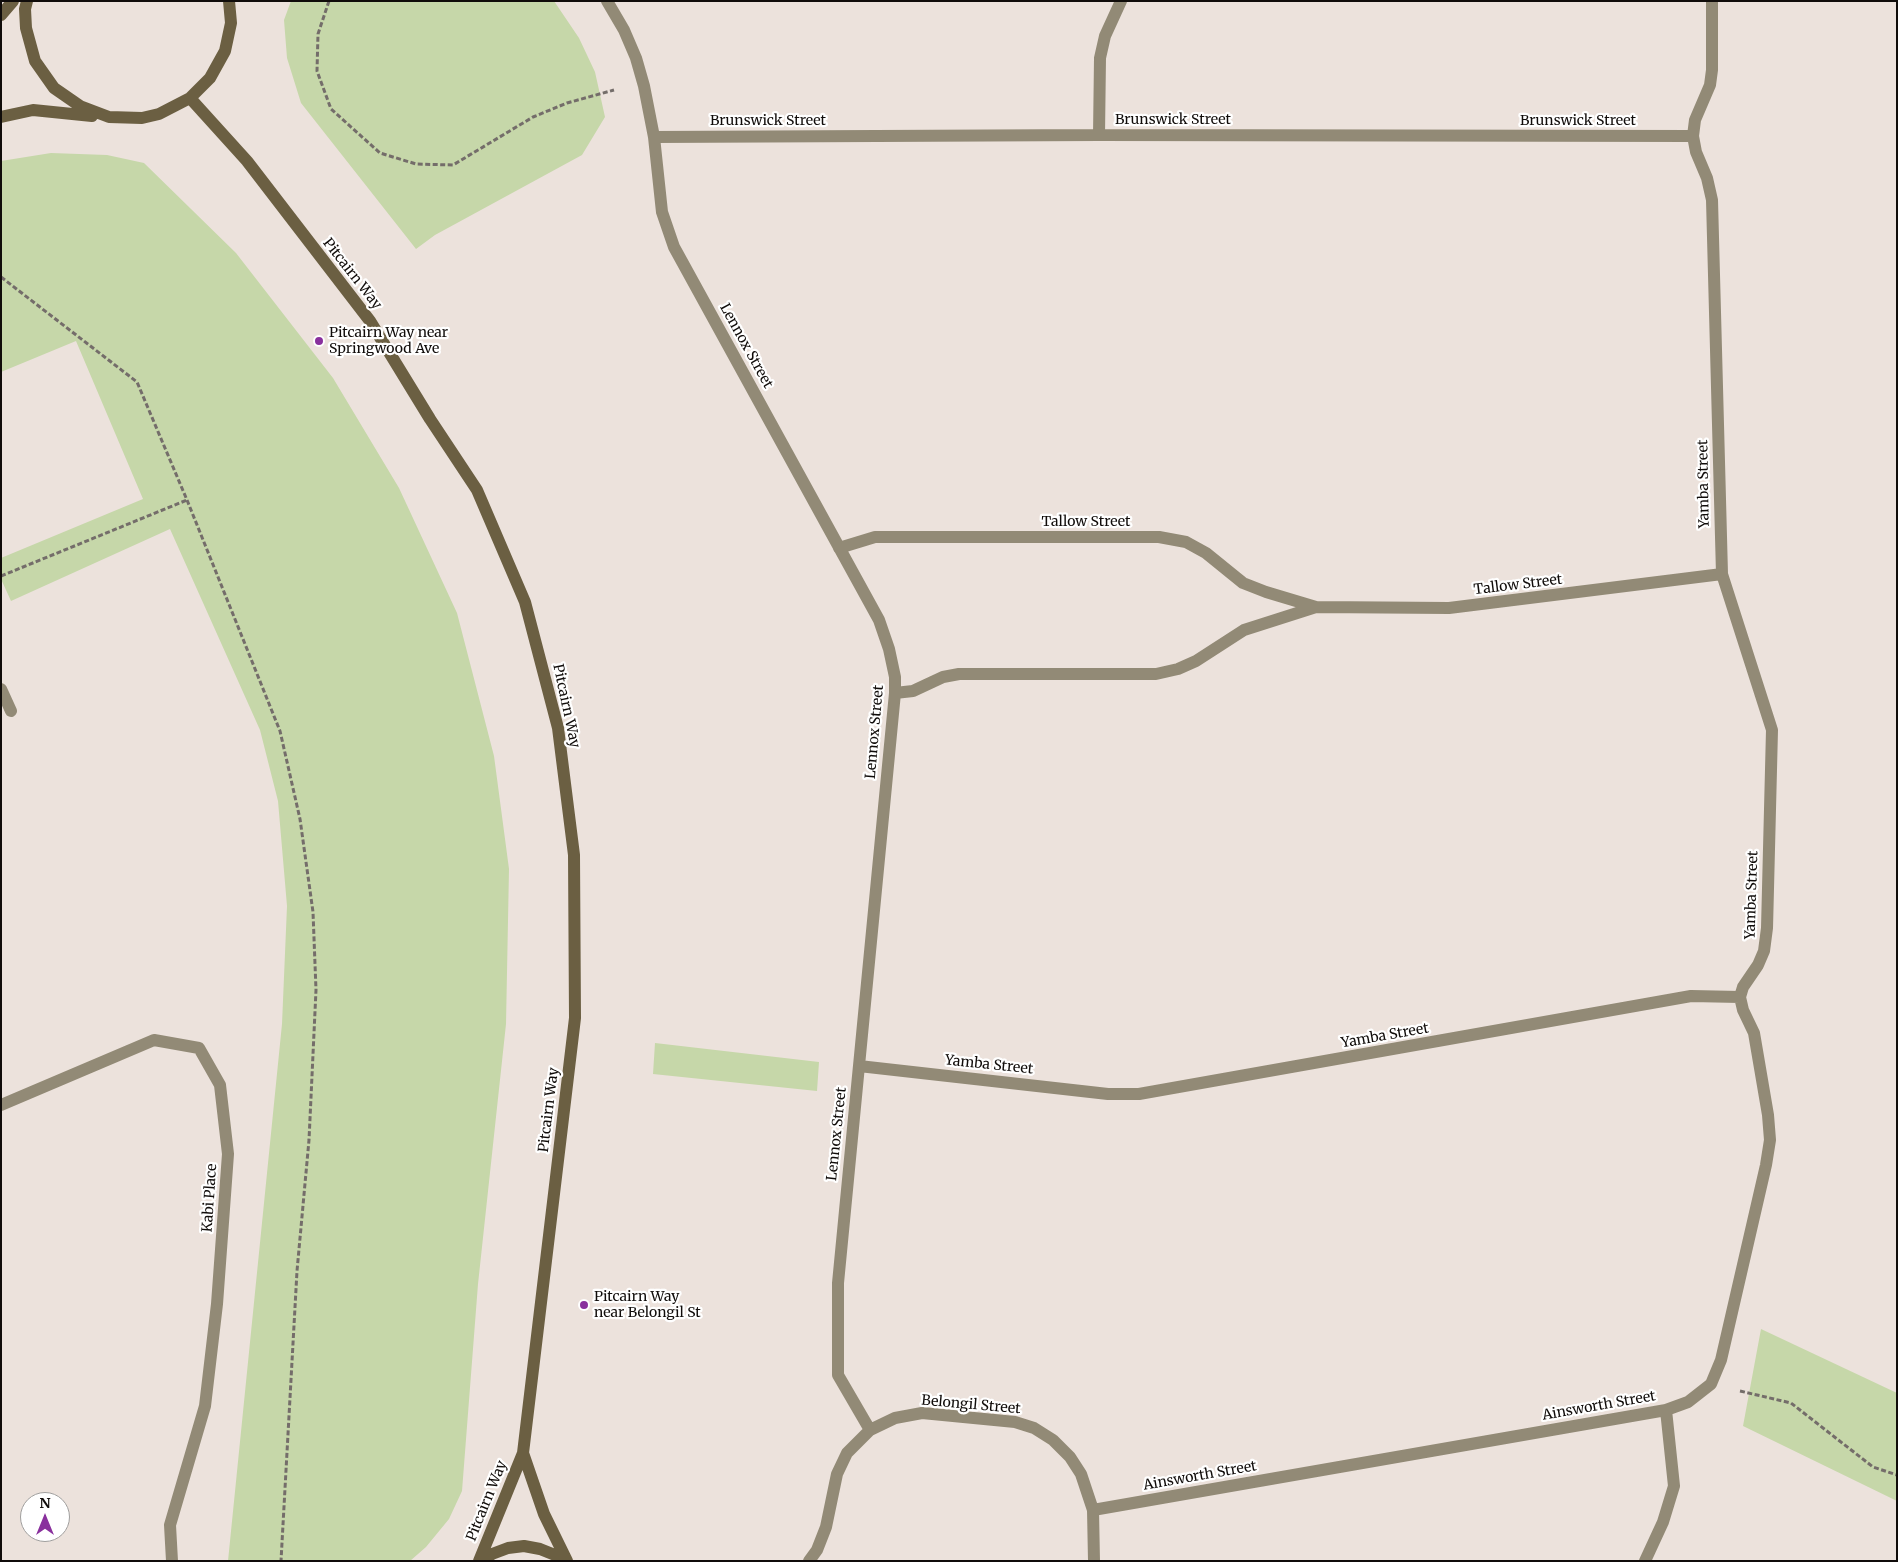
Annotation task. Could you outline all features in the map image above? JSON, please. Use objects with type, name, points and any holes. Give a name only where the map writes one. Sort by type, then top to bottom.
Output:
[{"type":"main road","points":[[1,15],[13,1]]},
{"type":"main road","points":[[27,1],[25,9],[26,28],[35,61],[54,88],[80,106],[109,117]]},
{"type":"main road","points":[[1,117],[33,110],[109,117],[142,118],[159,114],[190,98],[210,78],[225,52],[231,23],[229,1]]},
{"type":"main road","name":"Pitcairn Way","points":[[190,98],[247,161],[370,321],[430,420],[477,490],[525,602],[558,728],[574,855],[575,1018],[523,1453],[479,1561]]},
{"type":"main road","name":"Pitcairn Way","points":[[523,1453],[544,1514],[565,1561]]},
{"type":"main road","points":[[479,1561],[508,1548],[524,1546],[548,1552],[565,1561]]},
{"type":"street","name":"Lennox Street","points":[[607,1],[624,30],[636,58],[644,86],[654,136],[662,212],[674,247],[879,620],[889,648],[895,677],[838,1283],[838,1375],[870,1430]]},
{"type":"street","points":[[1099,135],[1100,58],[1105,36],[1121,1]]},
{"type":"street","name":"Yamba Street","points":[[859,1066],[1108,1094],[1139,1094],[1691,996],[1740,996],[1764,951],[1767,928],[1772,730],[1722,574],[1712,200],[1707,178],[1696,152],[1693,136],[1695,120],[1710,85],[1712,70],[1712,1]]},
{"type":"street","name":"Brunswick Street","points":[[654,136],[1693,136]]},
{"type":"street","name":"Tallow Street","points":[[840,548],[875,537],[1159,537],[1186,542],[1206,553],[1243,583],[1316,607],[1449,608],[1722,574]]},
{"type":"street","name":"Tallow Street","points":[[895,693],[912,691],[943,677],[960,674],[1156,674],[1171,671],[1196,661],[1244,630],[1316,607]]},
{"type":"street","points":[[1,689],[11,711]]},
{"type":"street","name":"Ainsworth Street","points":[[1093,1510],[1666,1410],[1688,1402],[1711,1384],[1721,1360],[1766,1165],[1770,1140],[1768,1115],[1754,1033],[1743,1010],[1740,996]]},
{"type":"street","name":"Kabi Place","points":[[1,1105],[154,1040],[199,1048],[220,1085],[228,1154],[217,1304],[205,1406],[170,1525],[172,1561]]},
{"type":"street","points":[[1645,1561],[1664,1522],[1674,1486],[1666,1410]]},
{"type":"street","name":"Belongil Street","points":[[809,1561],[817,1550],[826,1527],[837,1474],[847,1454],[870,1430],[895,1418],[922,1414],[1015,1422],[1034,1428],[1053,1440],[1070,1457],[1081,1474],[1093,1510],[1094,1561]]},
{"type":"path","points":[[330,1],[318,34],[317,71],[332,109],[380,153],[416,164],[453,165],[533,117],[567,103],[614,90]]},
{"type":"path","points":[[1,277],[137,382],[187,500],[280,731],[300,819],[313,912],[316,990],[309,1140],[297,1271],[281,1561]]},
{"type":"path","points":[[1,576],[187,500]]},
{"type":"path","points":[[1740,1391],[1791,1403],[1873,1467],[1897,1475]]},
{"type":"green space","points":[[291,1],[554,1],[579,38],[595,72],[605,117],[582,155],[435,235],[416,249],[301,103],[287,58],[284,20]]},
{"type":"green space","points":[[51,153],[107,155],[144,163],[236,253],[333,378],[399,488],[457,613],[494,756],[509,869],[506,1024],[478,1284],[462,1491],[449,1519],[426,1547],[410,1561],[228,1561],[282,1024],[287,906],[278,801],[260,730],[170,529],[11,601],[1,579],[1,558],[143,499],[76,341],[1,372],[1,161]]},
{"type":"green space","points":[[655,1043],[819,1062],[817,1091],[653,1074]]},
{"type":"green space","points":[[1761,1329],[1897,1393],[1897,1501],[1743,1426]]},
{"type":"place","name":"Pitcairn Way near Springwood Ave","points":[[319,341]]},
{"type":"place","name":"Pitcairn Way near Belongil St","points":[[584,1305]]}]
